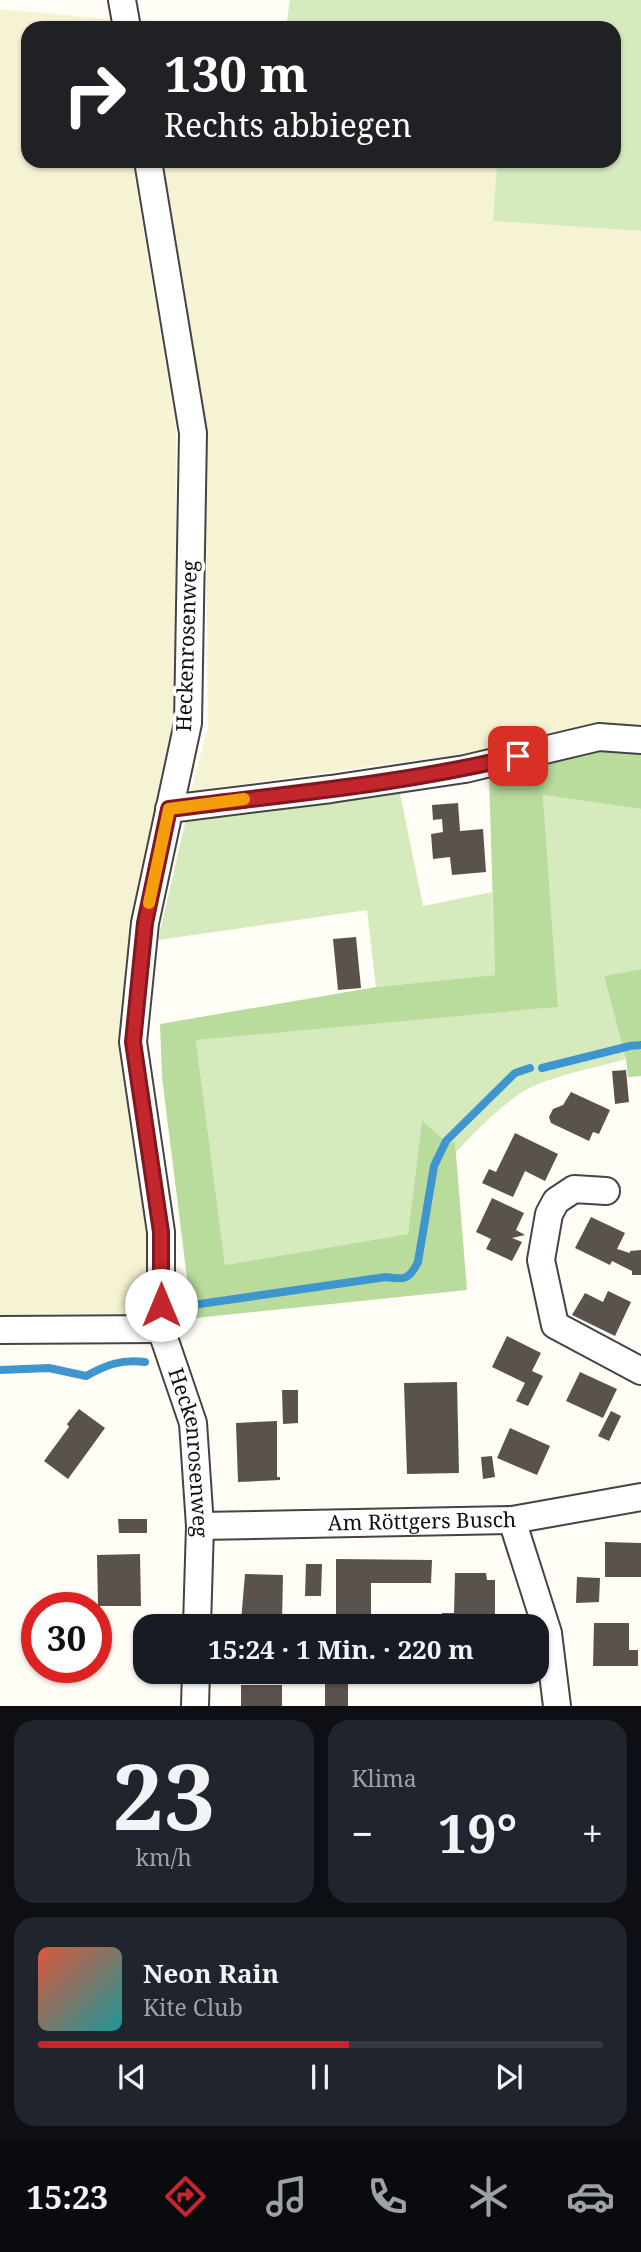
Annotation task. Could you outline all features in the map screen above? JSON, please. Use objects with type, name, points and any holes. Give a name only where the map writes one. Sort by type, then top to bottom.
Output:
[{"type":"street","points":[[122,0],[126,21]]},
{"type":"street","name":"Heckenrosenweg","points":[[149,168],[192,433],[188,723],[145,923],[133,1042],[161,1232],[161,1329],[193,1423],[200,1526],[197,1614]]},
{"type":"street","points":[[169,809],[465,769],[599,737],[641,740]]},
{"type":"street","points":[[606,1191],[574,1189],[556,1201],[549,1214],[541,1259],[555,1325],[641,1371]]},
{"type":"street","points":[[0,1330],[161,1329]]},
{"type":"street","name":"Am Röttgers Busch","points":[[200,1526],[512,1520],[641,1497]]},
{"type":"street","points":[[512,1520],[548,1633],[557,1706]]},
{"type":"street","points":[[195,1706],[196,1684]]},
{"type":"shaded area","points":[[0,9],[109,19],[21,21],[21,168],[133,168],[176,428],[175,726],[120,1036],[148,1228],[147,1313],[0,1315]]},
{"type":"shaded area","points":[[161,168],[497,168],[493,221],[641,231],[641,728],[590,725],[462,754],[191,791],[208,727],[205,432]]},
{"type":"green space","points":[[290,0],[641,0],[641,231],[493,221],[497,168],[621,168],[621,21],[287,21]]},
{"type":"green space","points":[[596,751],[641,752],[641,809],[543,795],[558,1007],[196,1040],[225,1265],[408,1234],[422,1120],[447,1143],[455,1142],[467,1290],[186,1319],[188,1286],[162,1077],[160,1024],[376,987],[495,975],[489,776]]},
{"type":"green space","points":[[400,793],[423,906],[492,892],[495,975],[376,987],[367,910],[158,940],[186,819]]},
{"type":"green space","points":[[543,795],[641,809],[641,969],[604,976],[626,1059],[558,1077],[521,1093],[495,1113],[456,1152],[455,1143],[447,1143],[422,1120],[408,1234],[225,1265],[196,1039],[558,1007]]},
{"type":"green space","points":[[641,969],[641,1076],[628,1077],[626,1059],[604,976]]},
{"type":"building","points":[[458,803],[460,831],[483,829],[486,872],[452,875],[450,857],[433,859],[431,834],[443,832],[442,819],[433,820],[432,805]]},
{"type":"building","points":[[356,937],[361,988],[338,990],[333,939]]},
{"type":"building","points":[[626,1070],[629,1102],[615,1104],[612,1071]]},
{"type":"building","points":[[571,1092],[610,1110],[599,1134],[593,1132],[589,1141],[551,1123],[549,1117],[553,1109],[563,1105]]},
{"type":"building","points":[[515,1133],[558,1154],[545,1181],[525,1171],[513,1197],[482,1183],[489,1169],[496,1172]]},
{"type":"building","points":[[492,1198],[524,1213],[516,1230],[525,1235],[512,1238],[522,1242],[512,1261],[486,1249],[491,1239],[476,1232]]},
{"type":"building","points":[[591,1217],[625,1233],[617,1249],[630,1253],[641,1250],[641,1275],[632,1275],[632,1271],[612,1261],[610,1265],[575,1248]]},
{"type":"building","points":[[608,1291],[631,1302],[615,1336],[572,1315],[585,1293],[603,1302]]},
{"type":"building","points":[[507,1336],[541,1353],[532,1371],[543,1376],[528,1406],[516,1401],[525,1383],[492,1367]]},
{"type":"building","points":[[580,1372],[617,1389],[603,1418],[566,1401]]},
{"type":"building","points":[[457,1382],[459,1473],[407,1474],[404,1383]]},
{"type":"building","points":[[282,1390],[298,1390],[298,1423],[283,1424]]},
{"type":"building","points":[[79,1409],[105,1428],[68,1479],[44,1461]]},
{"type":"building","points":[[611,1411],[621,1416],[609,1441],[598,1436]]},
{"type":"building","points":[[277,1421],[277,1477],[280,1477],[280,1480],[238,1482],[236,1423]]},
{"type":"building","points":[[510,1428],[550,1446],[537,1475],[497,1458]]},
{"type":"building","points":[[492,1456],[495,1477],[483,1479],[481,1457]]},
{"type":"building","points":[[118,1519],[147,1519],[147,1533],[119,1533]]},
{"type":"building","points":[[605,1542],[641,1543],[641,1577],[605,1577]]},
{"type":"building","points":[[140,1554],[141,1606],[112,1606],[112,1592],[98,1592],[97,1555]]},
{"type":"building","points":[[336,1559],[432,1560],[431,1583],[371,1583],[371,1614],[336,1614]]},
{"type":"building","points":[[306,1564],[322,1564],[321,1596],[305,1596]]},
{"type":"building","points":[[455,1573],[486,1573],[487,1580],[495,1580],[495,1614],[442,1614],[454,1613]]},
{"type":"building","points":[[245,1574],[283,1575],[282,1614],[242,1614]]},
{"type":"building","points":[[577,1577],[600,1578],[599,1602],[576,1603]]},
{"type":"building","points":[[594,1623],[629,1623],[629,1650],[638,1650],[638,1666],[593,1666]]},
{"type":"building","points":[[325,1684],[348,1684],[348,1706],[325,1706]]},
{"type":"building","points":[[241,1685],[282,1685],[282,1706],[241,1706]]},
{"type":"waterway","points":[[542,1068],[641,1045]]},
{"type":"waterway","points":[[185,1316],[193,1305],[409,1275],[418,1262],[434,1166],[446,1141],[515,1073],[530,1068]]},
{"type":"waterway","points":[[0,1370],[49,1368],[86,1376],[114,1364],[145,1362]]},
{"type":"slow traffic","points":[[149,903],[169,809],[244,799]]},
{"type":"route","points":[[161,1305],[161,1232],[133,1042],[145,923],[169,809],[465,769],[518,756]]}]
